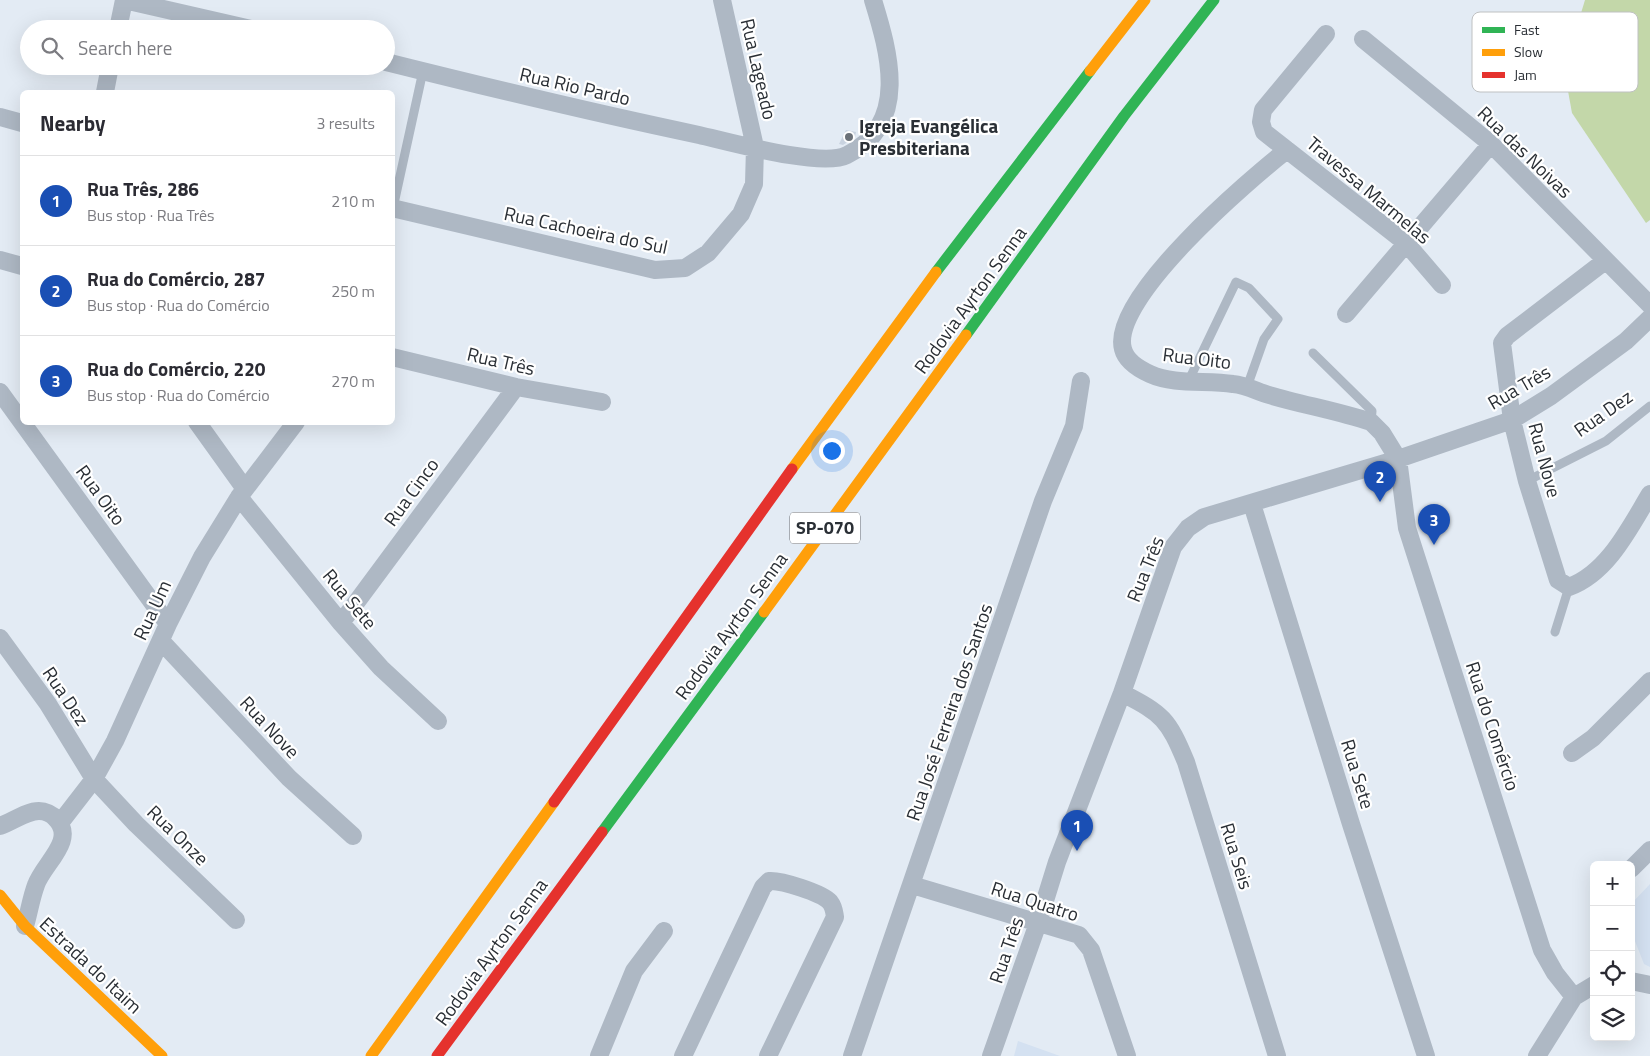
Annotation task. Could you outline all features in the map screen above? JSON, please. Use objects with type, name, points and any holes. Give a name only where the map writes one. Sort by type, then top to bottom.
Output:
[{"type":"main road","points":[[1118,36],[1138,0]]},
{"type":"main road","name":"Rodovia Ayrton Senna","points":[[371,1056],[889,334],[1145,0]]},
{"type":"main road","name":"Rodovia Ayrton Senna","points":[[437,1056],[924,394],[1124,116],[1214,0]]},
{"type":"main road","name":"Estrada do Itaim","points":[[0,895],[26,926],[162,1056]]},
{"type":"street","points":[[120,20],[124,0],[212,20]]},
{"type":"street","name":"Rua Lageado","points":[[722,0],[755,148]]},
{"type":"street","name":"Rua Rio Pardo","points":[[395,64],[538,101],[755,148],[812,158],[837,159],[858,148],[875,133],[885,113],[891,90],[890,64],[873,0]]},
{"type":"street","name":"Travessa Marmelas","points":[[1326,34],[1263,110],[1261,122],[1264,132],[1406,243],[1442,285]]},
{"type":"street","name":"Rua das Noivas","points":[[1363,39],[1491,144],[1650,306]]},
{"type":"street","points":[[105,90],[108,75]]},
{"type":"street","points":[[0,117],[20,122]]},
{"type":"street","points":[[1346,314],[1491,144]]},
{"type":"street","name":"Rua Cachoeira do Sul","points":[[395,208],[656,270],[680,269],[694,264],[708,253],[741,214],[754,184],[755,148]]},
{"type":"street","name":"Rua Oito","points":[[1287,150],[1216,208],[1147,284],[1130,314],[1122,335],[1123,349],[1129,361],[1152,375],[1247,386],[1269,395],[1371,422]]},
{"type":"street","points":[[0,260],[20,265]]},
{"type":"street","name":"Rua Nove","points":[[1569,587],[1558,580],[1527,481],[1512,420],[1502,343],[1507,336],[1605,261]]},
{"type":"street","name":"Rua Três","points":[[991,1056],[1038,923],[1057,862],[1122,693],[1173,547],[1188,528],[1204,518],[1398,459],[1512,420],[1551,396],[1626,340],[1650,318]]},
{"type":"street","name":"Rua Três","points":[[395,357],[516,387],[602,402]]},
{"type":"street","name":"Rua José Ferreira dos Santos","points":[[852,1056],[1043,501],[1074,426],[1081,381]]},
{"type":"street","name":"Rua Cinco","points":[[341,623],[516,387]]},
{"type":"street","name":"Rua Oito","points":[[0,392],[20,421]]},
{"type":"street","points":[[1371,422],[1382,433],[1398,459]]},
{"type":"street","name":"Rua Oito","points":[[23,425],[164,632]]},
{"type":"street","points":[[199,425],[242,493]]},
{"type":"street","name":"Rua Um","points":[[60,823],[94,779],[115,741],[164,632],[202,557],[242,493],[294,425]]},
{"type":"street","name":"Rua do Comércio","points":[[1398,459],[1407,528],[1542,950],[1555,973],[1574,997]]},
{"type":"street","name":"Rua Sete","points":[[242,493],[341,623],[381,668],[438,721]]},
{"type":"street","points":[[1569,587],[1578,584],[1602,563],[1617,546],[1650,494]]},
{"type":"street","name":"Rua Sete","points":[[1252,504],[1351,824],[1426,1056]]},
{"type":"street","name":"Rua Nove","points":[[164,632],[289,778],[353,836]]},
{"type":"street","name":"Rua Dez","points":[[0,638],[48,704],[94,779]]},
{"type":"street","points":[[1572,753],[1593,738],[1650,681]]},
{"type":"street","name":"Rua Seis","points":[[1122,693],[1155,710],[1174,732],[1186,762],[1278,1056]]},
{"type":"street","name":"Rua Onze","points":[[94,779],[136,824],[236,920]]},
{"type":"street","points":[[0,826],[32,812],[40,811],[48,813],[60,823],[63,838],[61,846],[45,866],[36,885],[26,926]]},
{"type":"street","points":[[1635,865],[1650,850]]},
{"type":"street","points":[[683,1056],[763,886],[769,881],[780,880],[829,900],[834,909],[835,917],[768,1056]]},
{"type":"street","name":"Rua Quatro","points":[[912,885],[1079,935],[1091,950],[1127,1056]]},
{"type":"street","points":[[599,1056],[634,972],[664,931]]},
{"type":"street","points":[[1635,982],[1650,985]]},
{"type":"street","points":[[1536,1056],[1574,997],[1590,987]]},
{"type":"lane","points":[[395,199],[423,71]]},
{"type":"lane","points":[[1189,380],[1236,282],[1249,288],[1278,319],[1264,339],[1247,386]]},
{"type":"lane","points":[[1313,353],[1372,411],[1371,422]]},
{"type":"lane","name":"Rua Dez","points":[[1527,481],[1606,441],[1650,406]]},
{"type":"lane","points":[[1555,632],[1569,587]]},
{"type":"shaded area","points":[[1650,884],[1650,967],[1644,964],[1635,941],[1635,900]]},
{"type":"shaded area","points":[[1018,1041],[1060,1056],[1014,1056]]},
{"type":"green space","points":[[1585,0],[1650,0],[1650,220],[1646,223],[1572,113],[1568,92],[1638,92],[1638,12],[1581,12]]},
{"type":"building","name":"Igreja Evangélica Presbiteriana","points":[[846,130],[856,132],[855,137],[843,145],[839,144]]},
{"type":"traffic: fast","points":[[966,335],[1124,116],[1214,0]]},
{"type":"traffic: fast","points":[[936,272],[1090,71]]},
{"type":"traffic: fast","points":[[602,832],[764,612]]},
{"type":"traffic: slow","points":[[1090,71],[1145,0]]},
{"type":"traffic: slow","points":[[792,469],[936,272]]},
{"type":"traffic: slow","points":[[764,612],[966,335]]},
{"type":"traffic: slow","points":[[371,1056],[554,802]]},
{"type":"traffic: slow","points":[[0,895],[25,926],[162,1056]]},
{"type":"traffic: jam","points":[[554,802],[792,469]]},
{"type":"traffic: jam","points":[[437,1056],[602,832]]},
{"type":"place","name":"Igreja Evangélica Presbiteriana","points":[[849,137]]},
{"type":"place","name":"Rua do Comércio, 287","points":[[1380,502]]},
{"type":"place","name":"Rua do Comércio, 220","points":[[1434,545]]},
{"type":"place","name":"Rua Três, 286","points":[[1077,851]]}]
